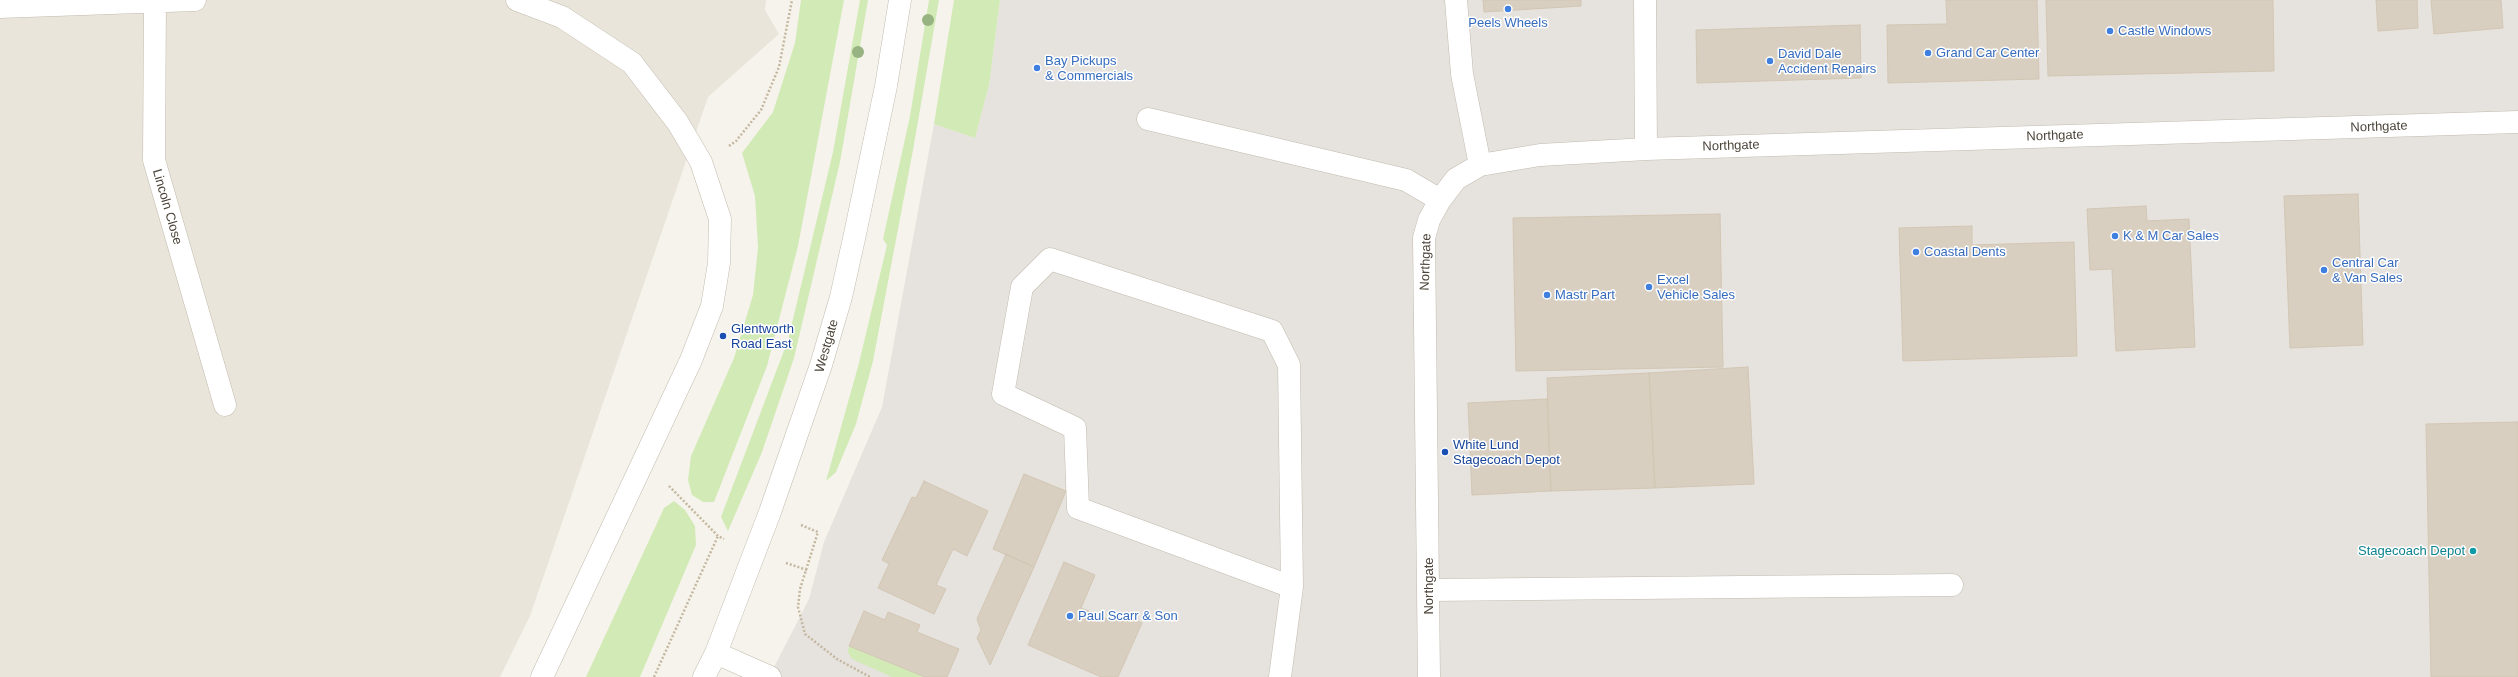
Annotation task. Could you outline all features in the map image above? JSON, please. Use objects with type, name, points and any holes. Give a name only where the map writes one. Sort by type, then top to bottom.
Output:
[{"type":"street","points":[[0,7],[195,0]]},
{"type":"street","points":[[517,0],[562,17],[632,63],[678,123],[701,162],[720,219],[719,263],[712,306],[691,360],[542,677]]},
{"type":"street","name":"Westgate","points":[[704,677],[716,654],[803,423],[841,297],[886,86],[900,0]]},
{"type":"street","points":[[1456,0],[1462,74],[1480,164]]},
{"type":"street","points":[[1645,0],[1646,149]]},
{"type":"street","name":"Lincoln Close","points":[[155,2],[154,160],[225,405]]},
{"type":"street","points":[[1148,119],[1406,180],[1440,200]]},
{"type":"street","name":"Northgate","points":[[1430,677],[1424,238],[1429,220],[1440,200],[1456,179],[1480,164],[1540,155],[1646,149],[2518,122]]},
{"type":"street","points":[[1280,677],[1292,587],[1290,365],[1272,331],[1050,259],[1022,287],[1003,394],[1075,428],[1078,508],[1292,587]]},
{"type":"street","points":[[1429,590],[1952,585]]},
{"type":"street","points":[[716,654],[770,677]]},
{"type":"path","points":[[701,162],[736,142],[761,110],[779,67],[792,0]]},
{"type":"path","points":[[644,460],[718,536],[654,677]]},
{"type":"path","points":[[810,528],[818,532],[808,570],[800,589],[798,607],[806,634],[838,659],[870,677]]},
{"type":"path","points":[[797,567],[808,570]]},
{"type":"shaded area","points":[[0,0],[766,0],[765,10],[779,34],[708,97],[530,616],[500,677],[0,677]]},
{"type":"shaded area","points":[[1000,0],[2518,0],[2518,677],[769,677],[809,599],[824,542],[882,407],[934,124],[975,138],[989,85]]},
{"type":"green space","points":[[801,0],[844,0],[798,246],[767,366],[714,502],[703,502],[692,495],[688,480],[691,456],[734,358],[753,295],[758,247],[755,196],[742,153],[773,112],[795,43]]},
{"type":"green space","points":[[860,0],[868,0],[840,162],[794,358],[762,452],[728,531],[721,517],[788,340],[833,152]]},
{"type":"green space","points":[[929,0],[939,0],[913,150],[873,361],[856,424],[836,472],[826,481],[859,363],[887,245],[883,239],[910,116]]},
{"type":"green space","points":[[954,0],[1000,0],[989,85],[975,138],[934,124]]},
{"type":"green space","points":[[674,501],[685,510],[695,526],[696,545],[640,677],[586,677],[664,508]]},
{"type":"green space","points":[[849,646],[925,677],[892,677],[852,659],[848,652]]},
{"type":"building","name":"Peels Wheels","points":[[1483,0],[1581,0],[1581,6],[1484,12]]},
{"type":"building","points":[[1946,0],[2037,0],[2039,79],[1888,83],[1887,25],[1947,24]]},
{"type":"building","points":[[2046,0],[2273,0],[2274,71],[2048,76]]},
{"type":"building","points":[[2376,0],[2417,0],[2418,28],[2378,31]]},
{"type":"building","points":[[2431,0],[2501,0],[2503,28],[2434,34]]},
{"type":"building","points":[[1860,25],[1861,78],[1697,83],[1696,30]]},
{"type":"building","name":"Central Car & Van Sales","points":[[2358,194],[2363,345],[2290,348],[2284,196]]},
{"type":"building","points":[[2146,206],[2147,221],[2189,219],[2195,347],[2116,351],[2112,269],[2090,270],[2087,209]]},
{"type":"building","points":[[1720,214],[1723,367],[1516,371],[1513,218]]},
{"type":"building","points":[[1972,226],[1972,245],[2074,242],[2077,356],[1903,361],[1899,228]]},
{"type":"building","points":[[1748,367],[1754,484],[1655,488],[1649,373]]},
{"type":"building","points":[[1649,373],[1655,488],[1551,491],[1547,378]]},
{"type":"building","points":[[1547,399],[1551,491],[1472,495],[1468,403]]},
{"type":"building","name":"Stagecoach Depot","points":[[2518,422],[2518,677],[2431,677],[2426,424]]},
{"type":"building","points":[[1024,474],[1066,491],[1034,567],[993,549]]},
{"type":"building","points":[[924,481],[988,511],[967,556],[953,549],[936,585],[946,589],[934,614],[878,588],[889,564],[882,560],[912,497],[916,498]]},
{"type":"building","points":[[1006,554],[1034,567],[990,665],[977,638],[981,630],[977,619]]},
{"type":"building","name":"Paul Scarr & Son","points":[[1064,562],[1095,575],[1081,608],[1110,620],[1114,611],[1142,623],[1118,677],[1101,677],[1028,645]]},
{"type":"building","points":[[864,611],[885,620],[888,612],[920,625],[917,632],[959,649],[947,677],[925,677],[849,646]]},
{"type":"place","name":"Peels Wheels","points":[[1508,9]]},
{"type":"place","name":"Castle Windows","points":[[2110,31]]},
{"type":"place","name":"Grand Car Center","points":[[1928,53]]},
{"type":"place","name":"David Dale Accident Repairs","points":[[1770,61]]},
{"type":"place","name":"Bay Pickups & Commercials","points":[[1037,68]]},
{"type":"place","name":"K & M Car Sales","points":[[2115,236]]},
{"type":"place","name":"Coastal Dents","points":[[1916,252]]},
{"type":"place","name":"Central Car & Van Sales","points":[[2324,270]]},
{"type":"place","name":"Excel Vehicle Sales","points":[[1649,287]]},
{"type":"place","name":"Mastr Part","points":[[1547,295]]},
{"type":"place","name":"Glentworth Road East","points":[[723,336]]},
{"type":"place","name":"White Lund Stagecoach Depot","points":[[1445,452]]},
{"type":"place","name":"Stagecoach Depot","points":[[2473,551]]},
{"type":"place","name":"Paul Scarr & Son","points":[[1070,616]]}]
